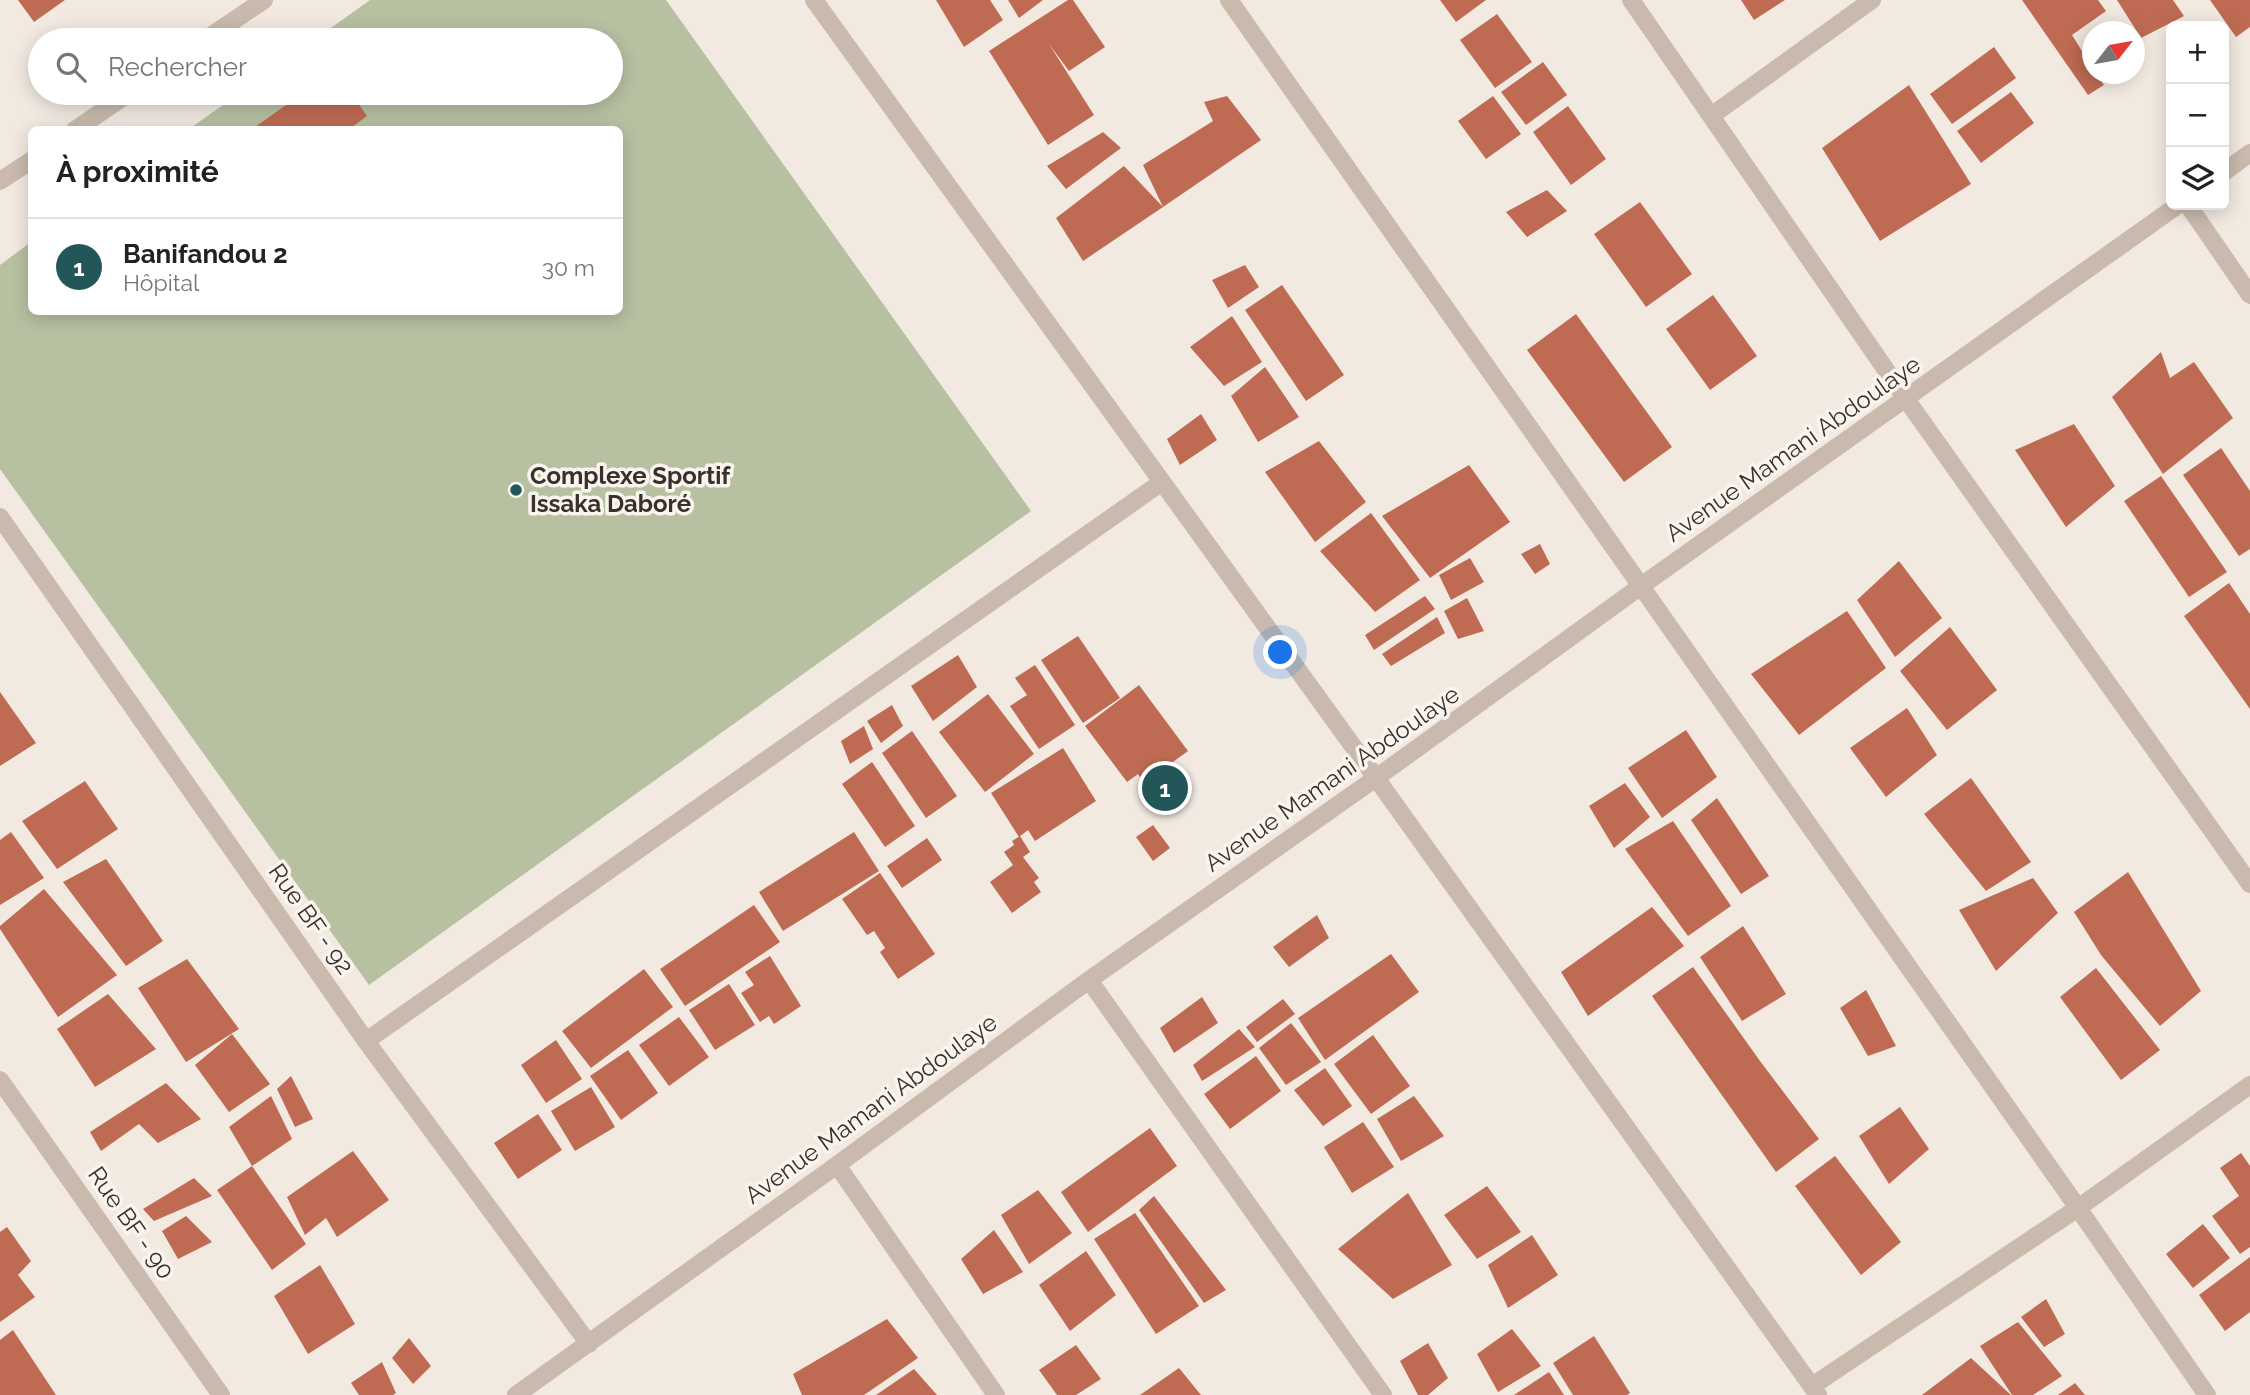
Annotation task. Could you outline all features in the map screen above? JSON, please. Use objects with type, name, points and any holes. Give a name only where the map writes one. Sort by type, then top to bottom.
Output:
[{"type":"street","points":[[223,28],[264,0]]},
{"type":"street","points":[[814,0],[1815,1391],[2078,1208],[2250,1084]]},
{"type":"street","points":[[1229,0],[2207,1395]]},
{"type":"street","points":[[1630,0],[1906,399],[2250,884]]},
{"type":"street","points":[[1711,116],[1872,0]]},
{"type":"street","points":[[81,126],[111,105]]},
{"type":"street","points":[[2229,168],[2250,153]]},
{"type":"street","points":[[0,181],[28,163]]},
{"type":"street","name":"Avenue Mamani Abdoulaye","points":[[516,1395],[1089,980],[2171,210]]},
{"type":"street","points":[[2191,210],[2250,295]]},
{"type":"street","points":[[366,1041],[1162,482]]},
{"type":"street","name":"Rue BF - 92","points":[[0,517],[366,1041],[589,1344]]},
{"type":"street","points":[[1089,980],[1383,1395]]},
{"type":"street","name":"Rue BF - 90","points":[[0,1080],[221,1395]]},
{"type":"street","points":[[837,1165],[996,1395]]},
{"type":"green space","name":"Complexe Sportif Issaka Daboré","points":[[370,0],[666,0],[1031,511],[369,985],[0,469],[0,265],[28,244],[28,315],[623,315],[623,126],[193,126],[223,105],[623,105],[623,28],[331,28]]},
{"type":"building","points":[[18,0],[65,0],[34,22]]},
{"type":"building","points":[[936,0],[990,0],[1003,20],[964,47]]},
{"type":"building","points":[[1008,0],[1043,0],[1019,18]]},
{"type":"building","points":[[1068,0],[1073,0],[1105,47],[1069,71],[1049,44],[1094,115],[1048,145],[989,51]]},
{"type":"building","points":[[1440,0],[1486,0],[1456,22]]},
{"type":"building","points":[[1741,0],[1785,0],[1754,20]]},
{"type":"building","points":[[2022,0],[2098,0],[2106,11],[2092,21],[2082,21],[2082,28],[2072,35],[2082,51],[2082,84],[2104,85],[2088,95]]},
{"type":"building","points":[[2117,0],[2173,0],[2184,16],[2174,21],[2166,21],[2166,25],[2145,36],[2145,21],[2130,21]]},
{"type":"building","points":[[2210,0],[2250,0],[2250,27],[2236,37],[2229,27],[2229,21],[2225,21]]},
{"type":"building","points":[[1497,14],[1532,62],[1495,88],[1460,40]]},
{"type":"building","points":[[1994,47],[2016,78],[1952,124],[1930,94]]},
{"type":"building","points":[[1543,62],[1567,95],[1526,125],[1501,92]]},
{"type":"building","points":[[1909,85],[1971,184],[1880,241],[1822,148]]},
{"type":"building","points":[[2011,92],[2034,123],[1981,163],[1957,131]]},
{"type":"building","points":[[1227,96],[1261,140],[1163,207],[1143,165],[1213,121],[1204,102]]},
{"type":"building","points":[[1493,96],[1521,134],[1486,159],[1458,121]]},
{"type":"building","points":[[286,105],[359,105],[367,116],[353,126],[257,126]]},
{"type":"building","points":[[1568,106],[1606,159],[1571,185],[1533,132]]},
{"type":"building","points":[[1103,132],[1121,148],[1066,189],[1047,166]]},
{"type":"building","points":[[1124,166],[1163,207],[1083,261],[1056,218]]},
{"type":"building","points":[[1547,190],[1567,211],[1527,237],[1506,212]]},
{"type":"building","points":[[1640,202],[1692,274],[1646,307],[1594,234]]},
{"type":"building","points":[[1245,265],[1259,287],[1228,308],[1212,280]]},
{"type":"building","points":[[1282,285],[1344,375],[1306,401],[1245,310]]},
{"type":"building","points":[[1713,295],[1757,356],[1710,390],[1666,329]]},
{"type":"building","points":[[1576,314],[1672,447],[1624,482],[1527,350]]},
{"type":"building","points":[[1232,316],[1262,362],[1224,386],[1190,347]]},
{"type":"building","points":[[2161,352],[2170,378],[2194,362],[2233,418],[2163,474],[2112,397]]},
{"type":"building","points":[[1265,367],[1299,417],[1258,442],[1231,396]]},
{"type":"building","points":[[1201,414],[1217,440],[1180,465],[1167,439]]},
{"type":"building","points":[[2074,424],[2115,486],[2066,527],[2015,450]]},
{"type":"building","points":[[1319,441],[1366,502],[1315,542],[1265,472]]},
{"type":"building","points":[[2221,448],[2250,491],[2250,549],[2239,556],[2183,475]]},
{"type":"building","points":[[1469,465],[1510,522],[1430,578],[1382,516]]},
{"type":"building","points":[[2161,476],[2227,572],[2189,597],[2124,501]]},
{"type":"building","points":[[1371,513],[1420,580],[1375,612],[1320,551]]},
{"type":"building","points":[[1540,544],[1550,564],[1535,574],[1521,554]]},
{"type":"building","points":[[1470,558],[1484,582],[1451,600],[1439,575]]},
{"type":"building","points":[[1899,561],[1942,618],[1895,657],[1857,600]]},
{"type":"building","points":[[2229,583],[2250,614],[2250,709],[2184,616]]},
{"type":"building","points":[[1425,596],[1435,609],[1374,650],[1365,635]]},
{"type":"building","points":[[1467,598],[1484,631],[1458,639],[1444,611]]},
{"type":"building","points":[[1847,611],[1886,668],[1799,735],[1751,674]]},
{"type":"building","points":[[1437,617],[1445,633],[1391,666],[1382,654]]},
{"type":"building","points":[[1950,627],[1997,690],[1947,730],[1900,671]]},
{"type":"building","points":[[1078,636],[1120,698],[1083,723],[1041,660]]},
{"type":"building","points":[[958,655],[977,687],[933,721],[911,686]]},
{"type":"building","points":[[1035,665],[1075,725],[1039,749],[1010,706],[1027,695],[1015,678]]},
{"type":"building","points":[[1139,685],[1188,751],[1144,783],[1138,774],[1127,782],[1085,726]]},
{"type":"building","points":[[0,692],[36,743],[0,766]]},
{"type":"building","points":[[988,694],[1034,754],[985,792],[939,732]]},
{"type":"building","points":[[892,705],[903,726],[881,743],[867,721]]},
{"type":"building","points":[[1907,708],[1937,755],[1886,797],[1850,748]]},
{"type":"building","points":[[864,726],[873,749],[850,764],[841,741]]},
{"type":"building","points":[[1686,730],[1717,777],[1662,818],[1628,768]]},
{"type":"building","points":[[912,731],[957,796],[926,818],[882,753]]},
{"type":"building","points":[[1063,748],[1096,801],[1035,841],[1028,830],[1019,837],[991,793]]},
{"type":"building","points":[[872,762],[915,826],[885,847],[842,784]]},
{"type":"building","points":[[1971,778],[2031,862],[1986,891],[1924,814]]},
{"type":"building","points":[[85,781],[118,829],[57,869],[22,821]]},
{"type":"building","points":[[1625,783],[1650,817],[1614,848],[1589,806]]},
{"type":"building","points":[[1717,798],[1769,876],[1741,894],[1691,820]]},
{"type":"building","points":[[1673,821],[1731,906],[1688,936],[1625,849]]},
{"type":"building","points":[[1153,825],[1170,848],[1153,861],[1136,837]]},
{"type":"building","points":[[11,832],[44,878],[0,905],[0,840]]},
{"type":"building","points":[[854,832],[879,871],[783,931],[759,892]]},
{"type":"building","points":[[1020,836],[1030,852],[1023,857],[1039,878],[1034,882],[1041,892],[1012,913],[990,882],[1013,865],[1004,852],[1014,845],[1012,841]]},
{"type":"building","points":[[927,838],[942,860],[902,888],[887,866]]},
{"type":"building","points":[[106,859],[163,941],[126,966],[63,882]]},
{"type":"building","points":[[2128,872],[2201,991],[2160,1026],[2101,955],[2074,912]]},
{"type":"building","points":[[880,873],[935,954],[898,979],[880,952],[885,948],[874,931],[867,935],[842,899]]},
{"type":"building","points":[[2033,878],[2058,913],[1996,971],[1959,910]]},
{"type":"building","points":[[44,889],[117,975],[58,1017],[0,929],[0,926]]},
{"type":"building","points":[[754,905],[780,942],[685,1006],[660,969]]},
{"type":"building","points":[[1652,907],[1684,946],[1588,1016],[1561,972]]},
{"type":"building","points":[[1317,915],[1329,938],[1289,967],[1273,947]]},
{"type":"building","points":[[1743,926],[1786,994],[1742,1021],[1700,957]]},
{"type":"building","points":[[1391,954],[1419,992],[1325,1060],[1298,1018]]},
{"type":"building","points":[[770,956],[801,1006],[774,1024],[769,1016],[760,1022],[741,993],[754,985],[745,972]]},
{"type":"building","points":[[187,959],[239,1029],[186,1062],[138,988]]},
{"type":"building","points":[[1693,967],[1819,1139],[1776,1172],[1652,996]]},
{"type":"building","points":[[2096,968],[2160,1050],[2121,1080],[2060,997]]},
{"type":"building","points":[[644,969],[673,1007],[591,1068],[562,1031]]},
{"type":"building","points":[[729,984],[755,1025],[715,1050],[689,1010]]},
{"type":"building","points":[[1866,990],[1896,1046],[1868,1056],[1840,1008]]},
{"type":"building","points":[[108,994],[156,1049],[95,1087],[57,1029]]},
{"type":"building","points":[[1202,997],[1218,1023],[1174,1053],[1160,1028]]},
{"type":"building","points":[[1283,999],[1295,1014],[1257,1042],[1246,1027]]},
{"type":"building","points":[[679,1017],[709,1057],[669,1086],[639,1045]]},
{"type":"building","points":[[1291,1023],[1321,1062],[1286,1085],[1259,1048]]},
{"type":"building","points":[[1239,1029],[1255,1047],[1202,1081],[1193,1065]]},
{"type":"building","points":[[232,1034],[270,1084],[229,1112],[195,1065]]},
{"type":"building","points":[[1373,1035],[1410,1086],[1371,1114],[1334,1064]]},
{"type":"building","points":[[556,1040],[582,1079],[546,1103],[521,1065]]},
{"type":"building","points":[[628,1050],[658,1093],[621,1120],[590,1076]]},
{"type":"building","points":[[1256,1056],[1281,1091],[1230,1129],[1204,1094]]},
{"type":"building","points":[[1325,1068],[1352,1106],[1323,1126],[1294,1090]]},
{"type":"building","points":[[291,1076],[313,1119],[295,1127],[277,1089]]},
{"type":"building","points":[[166,1083],[201,1119],[158,1143],[139,1124],[101,1151],[90,1132]]},
{"type":"building","points":[[591,1087],[615,1127],[575,1151],[551,1111]]},
{"type":"building","points":[[271,1096],[292,1139],[252,1166],[229,1127]]},
{"type":"building","points":[[1414,1096],[1444,1136],[1401,1161],[1377,1119]]},
{"type":"building","points":[[1900,1107],[1929,1149],[1889,1184],[1859,1136]]},
{"type":"building","points":[[538,1114],[562,1150],[518,1179],[494,1143]]},
{"type":"building","points":[[1363,1122],[1394,1167],[1352,1193],[1324,1147]]},
{"type":"building","points":[[1150,1128],[1177,1166],[1088,1232],[1061,1192]]},
{"type":"building","points":[[353,1151],[389,1200],[337,1237],[326,1218],[305,1235],[287,1197]]},
{"type":"building","points":[[2241,1153],[2250,1166],[2250,1247],[2240,1254],[2212,1216],[2239,1196],[2220,1168]]},
{"type":"building","points":[[1835,1156],[1901,1242],[1861,1275],[1795,1186]]},
{"type":"building","points":[[252,1166],[306,1244],[272,1270],[217,1190]]},
{"type":"building","points":[[194,1178],[212,1196],[154,1221],[143,1209]]},
{"type":"building","points":[[1487,1186],[1521,1232],[1477,1259],[1444,1215]]},
{"type":"building","points":[[1038,1190],[1072,1233],[1029,1264],[1001,1215]]},
{"type":"building","points":[[1408,1193],[1452,1265],[1393,1299],[1338,1249]]},
{"type":"building","points":[[1154,1196],[1226,1290],[1204,1303],[1139,1210]]},
{"type":"building","points":[[1135,1213],[1199,1306],[1156,1334],[1094,1239]]},
{"type":"building","points":[[186,1216],[212,1242],[178,1259],[162,1231]]},
{"type":"building","points":[[2203,1224],[2230,1258],[2193,1288],[2166,1254]]},
{"type":"building","points":[[7,1227],[31,1261],[18,1275],[35,1297],[0,1322],[0,1232]]},
{"type":"building","points":[[994,1230],[1023,1272],[983,1294],[961,1259]]},
{"type":"building","points":[[1532,1235],[1558,1275],[1508,1308],[1488,1265]]},
{"type":"building","points":[[1086,1251],[1116,1295],[1070,1331],[1039,1285]]},
{"type":"building","points":[[2250,1257],[2250,1312],[2225,1331],[2199,1295]]},
{"type":"building","points":[[320,1265],[355,1324],[308,1354],[274,1296]]},
{"type":"building","points":[[2046,1299],[2065,1334],[2044,1347],[2021,1317]]},
{"type":"building","points":[[887,1319],[918,1358],[864,1395],[802,1395],[793,1374]]},
{"type":"building","points":[[2018,1322],[2062,1376],[2033,1395],[2012,1395],[1980,1346]]},
{"type":"building","points":[[1512,1329],[1541,1366],[1498,1392],[1477,1354]]},
{"type":"building","points":[[13,1330],[56,1395],[0,1395],[0,1340]]},
{"type":"building","points":[[1594,1336],[1630,1393],[1627,1395],[1573,1395],[1553,1363]]},
{"type":"building","points":[[409,1338],[431,1366],[413,1384],[392,1358]]},
{"type":"building","points":[[1428,1343],[1448,1378],[1428,1395],[1418,1395],[1400,1361]]},
{"type":"building","points":[[1076,1345],[1101,1379],[1076,1395],[1057,1395],[1039,1370]]},
{"type":"building","points":[[1971,1358],[2011,1395],[1922,1395]]},
{"type":"building","points":[[382,1362],[396,1393],[359,1395],[351,1383]]},
{"type":"building","points":[[1179,1368],[1201,1395],[1140,1395]]},
{"type":"building","points":[[914,1369],[937,1395],[876,1395]]},
{"type":"building","points":[[1549,1372],[1564,1395],[1514,1395]]},
{"type":"building","points":[[2075,1383],[2085,1395],[2058,1395]]},
{"type":"place","name":"Complexe Sportif Issaka Daboré","points":[[516,490]]},
{"type":"place","name":"Banifandou 2","points":[[1165,788]]}]
